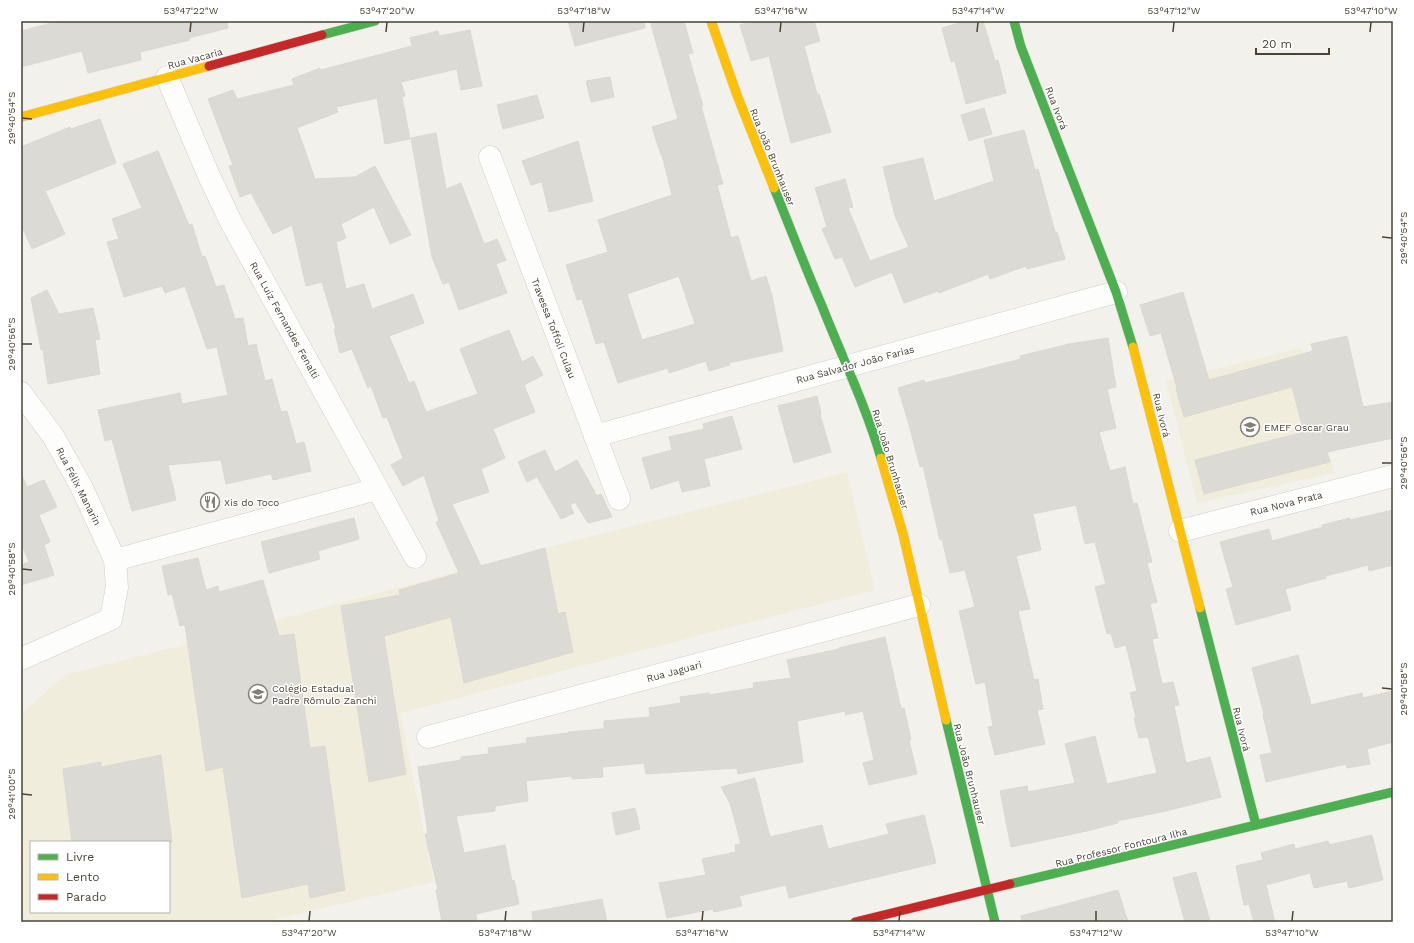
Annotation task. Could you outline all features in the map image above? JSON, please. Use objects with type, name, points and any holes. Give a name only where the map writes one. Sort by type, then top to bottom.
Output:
[{"type":"street","name":"Rua Vacaria","points":[[21,117],[375,21]]},
{"type":"street","name":"Rua João Brunhauser","points":[[711,21],[737,95],[822,307],[848,366],[875,438],[903,534],[961,787],[996,922]]},
{"type":"street","name":"Rua Ivorá","points":[[1014,21],[1024,54],[1116,292],[1130,336],[1256,825]]},
{"type":"street","name":"Rua Luiz Fernandes Fenalti","points":[[167,77],[209,176],[231,222],[415,557]]},
{"type":"street","name":"Travessa Toffoli Culau","points":[[490,157],[619,499]]},
{"type":"street","name":"Rua Salvador João Farias","points":[[595,436],[1116,292]]},
{"type":"street","name":"Rua Félix Manarin","points":[[21,393],[53,436],[81,486],[115,560],[116,587],[111,619],[21,659]]},
{"type":"street","name":"Rua Nova Prata","points":[[1180,531],[1393,476]]},
{"type":"street","points":[[115,560],[377,489]]},
{"type":"street","name":"Rua Jaguari","points":[[428,737],[919,605]]},
{"type":"street","name":"Rua Professor Fontoura Ilha","points":[[855,922],[1393,792]]},
{"type":"shaded area","name":"EMEF Oscar Grau","points":[[1302,348],[1334,473],[1197,503],[1166,381]]},
{"type":"shaded area","name":"Colégio Estadual Padre Rômulo Zanchi","points":[[847,472],[875,590],[400,713],[434,882],[263,922],[21,922],[21,714],[65,675],[191,643],[557,545]]},
{"type":"building","points":[[59,21],[227,21],[228,28],[189,38],[190,40],[140,52],[141,60],[88,73],[82,51],[21,67],[21,31]]},
{"type":"building","points":[[568,21],[644,21],[645,28],[575,46]]},
{"type":"building","points":[[650,21],[684,21],[693,53],[688,54],[723,184],[717,185],[731,238],[738,236],[751,281],[766,276],[772,296],[783,351],[729,363],[730,365],[709,371],[706,361],[669,373],[668,368],[618,383],[604,342],[596,344],[582,299],[577,300],[566,265],[608,252],[598,220],[672,195],[662,155],[652,127],[678,119]],"holes":[[[679,276],[695,324],[642,340],[627,294]]]},
{"type":"building","points":[[754,21],[814,21],[820,41],[804,46],[817,94],[819,94],[831,132],[791,143],[769,56],[751,61],[740,25]]},
{"type":"building","points":[[966,21],[983,21],[995,61],[998,60],[1006,93],[966,104],[955,61],[951,62],[942,28]]},
{"type":"building","points":[[470,30],[482,86],[461,90],[457,69],[401,82],[405,96],[402,97],[410,139],[385,144],[377,98],[336,107],[338,112],[297,128],[315,179],[355,177],[375,166],[411,235],[390,244],[374,207],[341,224],[346,238],[336,242],[346,289],[364,284],[372,309],[413,294],[424,323],[389,336],[409,383],[414,381],[426,412],[478,394],[460,349],[509,330],[522,362],[533,356],[543,375],[524,385],[535,412],[493,429],[505,458],[481,469],[489,492],[452,504],[481,566],[545,548],[558,614],[565,612],[573,652],[464,683],[451,617],[384,636],[406,774],[369,782],[341,606],[400,595],[399,590],[459,573],[436,522],[439,521],[424,475],[403,486],[391,465],[403,458],[387,417],[383,418],[371,386],[368,388],[352,349],[340,353],[334,329],[336,329],[322,282],[306,286],[292,225],[273,234],[251,193],[240,197],[229,166],[233,165],[208,99],[233,90],[237,99],[294,85],[292,79],[320,68],[321,70],[412,46],[410,38],[438,31],[439,36]]},
{"type":"building","points":[[610,77],[614,97],[591,102],[586,81]]},
{"type":"building","points":[[537,95],[544,118],[503,129],[497,105]]},
{"type":"building","points":[[984,108],[992,134],[969,141],[961,115]]},
{"type":"building","points":[[100,119],[116,163],[45,191],[65,234],[32,249],[21,224],[21,147],[70,127],[71,129]]},
{"type":"building","points":[[1024,130],[1035,170],[1038,169],[1055,232],[1057,232],[1065,259],[1027,269],[1026,266],[990,279],[988,274],[939,293],[938,291],[904,303],[892,272],[855,287],[842,257],[835,259],[822,229],[827,227],[815,188],[845,179],[853,207],[848,208],[870,261],[909,247],[895,216],[883,167],[923,158],[934,201],[994,181],[984,140]]},
{"type":"building","points":[[436,133],[446,189],[461,183],[484,244],[497,239],[506,260],[496,264],[507,293],[459,310],[449,282],[443,284],[432,257],[411,138]]},
{"type":"building","points":[[578,141],[593,201],[549,212],[542,182],[531,185],[522,161]]},
{"type":"building","points":[[158,151],[189,225],[192,224],[202,257],[205,256],[216,287],[224,285],[235,319],[243,318],[248,346],[256,344],[265,381],[272,379],[281,412],[287,411],[296,444],[304,442],[311,471],[273,480],[271,474],[226,484],[221,460],[168,465],[176,500],[132,511],[112,439],[105,441],[98,410],[180,393],[182,404],[228,395],[217,347],[207,349],[185,286],[165,293],[162,286],[124,297],[107,242],[119,239],[112,219],[142,208],[123,164]]},
{"type":"building","points":[[47,290],[59,314],[93,308],[100,339],[95,340],[100,374],[48,384],[43,350],[41,350],[31,298]]},
{"type":"building","points":[[1183,292],[1209,380],[1313,351],[1311,344],[1347,336],[1363,407],[1393,402],[1393,438],[1327,452],[1330,462],[1204,494],[1195,460],[1304,432],[1292,387],[1184,417],[1161,333],[1150,336],[1140,305]]},
{"type":"building","points":[[1108,338],[1116,387],[1107,389],[1116,428],[1099,432],[1110,471],[1125,467],[1133,504],[1137,503],[1152,562],[1147,563],[1157,602],[1150,604],[1158,638],[1152,639],[1162,684],[1173,682],[1179,705],[1174,706],[1186,763],[1210,757],[1221,797],[1166,811],[1117,821],[1118,823],[1087,831],[1011,847],[1000,791],[1027,786],[1028,792],[1075,783],[1065,744],[1095,736],[1107,784],[1157,773],[1148,737],[1139,738],[1134,718],[1136,717],[1130,693],[1137,691],[1126,645],[1115,648],[1111,633],[1107,634],[1095,587],[1106,584],[1095,542],[1085,544],[1076,505],[1033,514],[1041,550],[1016,556],[1030,609],[1018,611],[1034,680],[1038,679],[1043,709],[1037,710],[1045,744],[995,755],[988,727],[993,726],[985,682],[976,684],[959,611],[975,607],[965,570],[950,573],[942,539],[940,540],[923,466],[920,467],[898,388],[924,380],[925,383],[1021,359],[1020,356],[1069,344]]},
{"type":"building","points":[[817,396],[820,415],[831,452],[794,463],[778,406]]},
{"type":"building","points":[[732,416],[742,449],[704,459],[710,486],[682,492],[679,480],[651,489],[642,458],[672,450],[669,437],[704,429],[703,424]]},
{"type":"building","points":[[545,450],[555,472],[577,460],[597,496],[601,494],[612,517],[588,523],[575,502],[570,505],[574,513],[561,519],[537,477],[527,482],[518,462]]},
{"type":"building","points":[[21,473],[27,487],[44,480],[57,507],[39,515],[50,542],[44,545],[54,575],[21,585],[21,565],[29,562],[21,543]]},
{"type":"building","points":[[1393,510],[1393,565],[1369,571],[1368,565],[1285,589],[1291,610],[1236,625],[1226,589],[1233,587],[1220,542],[1269,529],[1272,541],[1323,527],[1322,525]]},
{"type":"building","points":[[354,518],[359,539],[318,551],[320,559],[269,573],[261,542]]},
{"type":"building","points":[[198,558],[206,590],[218,586],[219,592],[263,580],[279,636],[294,634],[310,748],[325,746],[345,890],[310,898],[308,884],[242,898],[223,767],[206,771],[185,625],[180,626],[172,594],[168,595],[162,566]]},
{"type":"building","points":[[885,637],[901,709],[904,708],[911,740],[909,740],[917,774],[869,785],[863,763],[874,760],[863,711],[846,715],[845,711],[797,721],[803,762],[738,774],[737,768],[646,774],[644,763],[602,767],[603,777],[572,779],[572,776],[526,781],[528,801],[495,806],[495,811],[456,816],[464,853],[505,845],[512,881],[514,880],[519,904],[476,914],[477,922],[442,922],[436,890],[438,890],[425,834],[428,834],[418,767],[461,760],[461,757],[489,754],[488,748],[527,743],[526,738],[604,729],[604,721],[650,717],[649,708],[681,703],[680,697],[709,693],[709,695],[754,688],[753,683],[791,678],[787,660]]},
{"type":"building","points":[[1298,655],[1311,705],[1362,693],[1363,698],[1393,691],[1393,742],[1367,749],[1370,764],[1347,768],[1346,764],[1266,782],[1260,755],[1272,753],[1252,668]]},
{"type":"building","points":[[161,755],[172,842],[72,841],[63,769],[101,762],[101,767]]},
{"type":"building","points":[[755,778],[770,837],[822,825],[828,849],[889,834],[886,824],[924,815],[936,863],[789,898],[786,885],[739,896],[742,906],[714,912],[713,909],[667,918],[659,883],[706,875],[702,859],[736,852],[735,845],[741,844],[730,803],[721,787]]},
{"type":"building","points":[[635,808],[640,829],[616,835],[612,813]]},
{"type":"building","points":[[1372,835],[1383,880],[1349,888],[1347,881],[1314,888],[1310,873],[1266,885],[1275,922],[1254,922],[1249,904],[1244,905],[1236,866],[1263,860],[1261,853],[1294,844],[1295,849],[1328,841],[1329,845]]},
{"type":"building","points":[[1196,872],[1210,922],[1185,922],[1173,878]]},
{"type":"building","points":[[1118,890],[1128,922],[1022,922],[1021,916]]},
{"type":"building","points":[[602,899],[607,922],[533,922],[532,912]]},
{"type":"traffic: fast","points":[[322,35],[375,21]]},
{"type":"traffic: fast","points":[[1014,21],[1021,47],[1116,292],[1133,347]]},
{"type":"traffic: fast","points":[[774,188],[861,401],[881,458]]},
{"type":"traffic: fast","points":[[1200,608],[1256,825]]},
{"type":"traffic: fast","points":[[946,720],[995,922]]},
{"type":"traffic: fast","points":[[1010,884],[1393,792]]},
{"type":"traffic: slow","points":[[711,21],[737,95],[774,188]]},
{"type":"traffic: slow","points":[[21,117],[209,66]]},
{"type":"traffic: slow","points":[[1133,347],[1200,608]]},
{"type":"traffic: slow","points":[[881,458],[903,534],[946,720]]},
{"type":"traffic: jam","points":[[209,66],[322,35]]},
{"type":"traffic: jam","points":[[855,922],[1010,884]]},
{"type":"place","name":"EMEF Oscar Grau","points":[[1250,427]]},
{"type":"place","name":"Xis do Toco","points":[[210,502]]},
{"type":"place","name":"Colégio Estadual Padre Rômulo Zanchi","points":[[258,694]]}]
